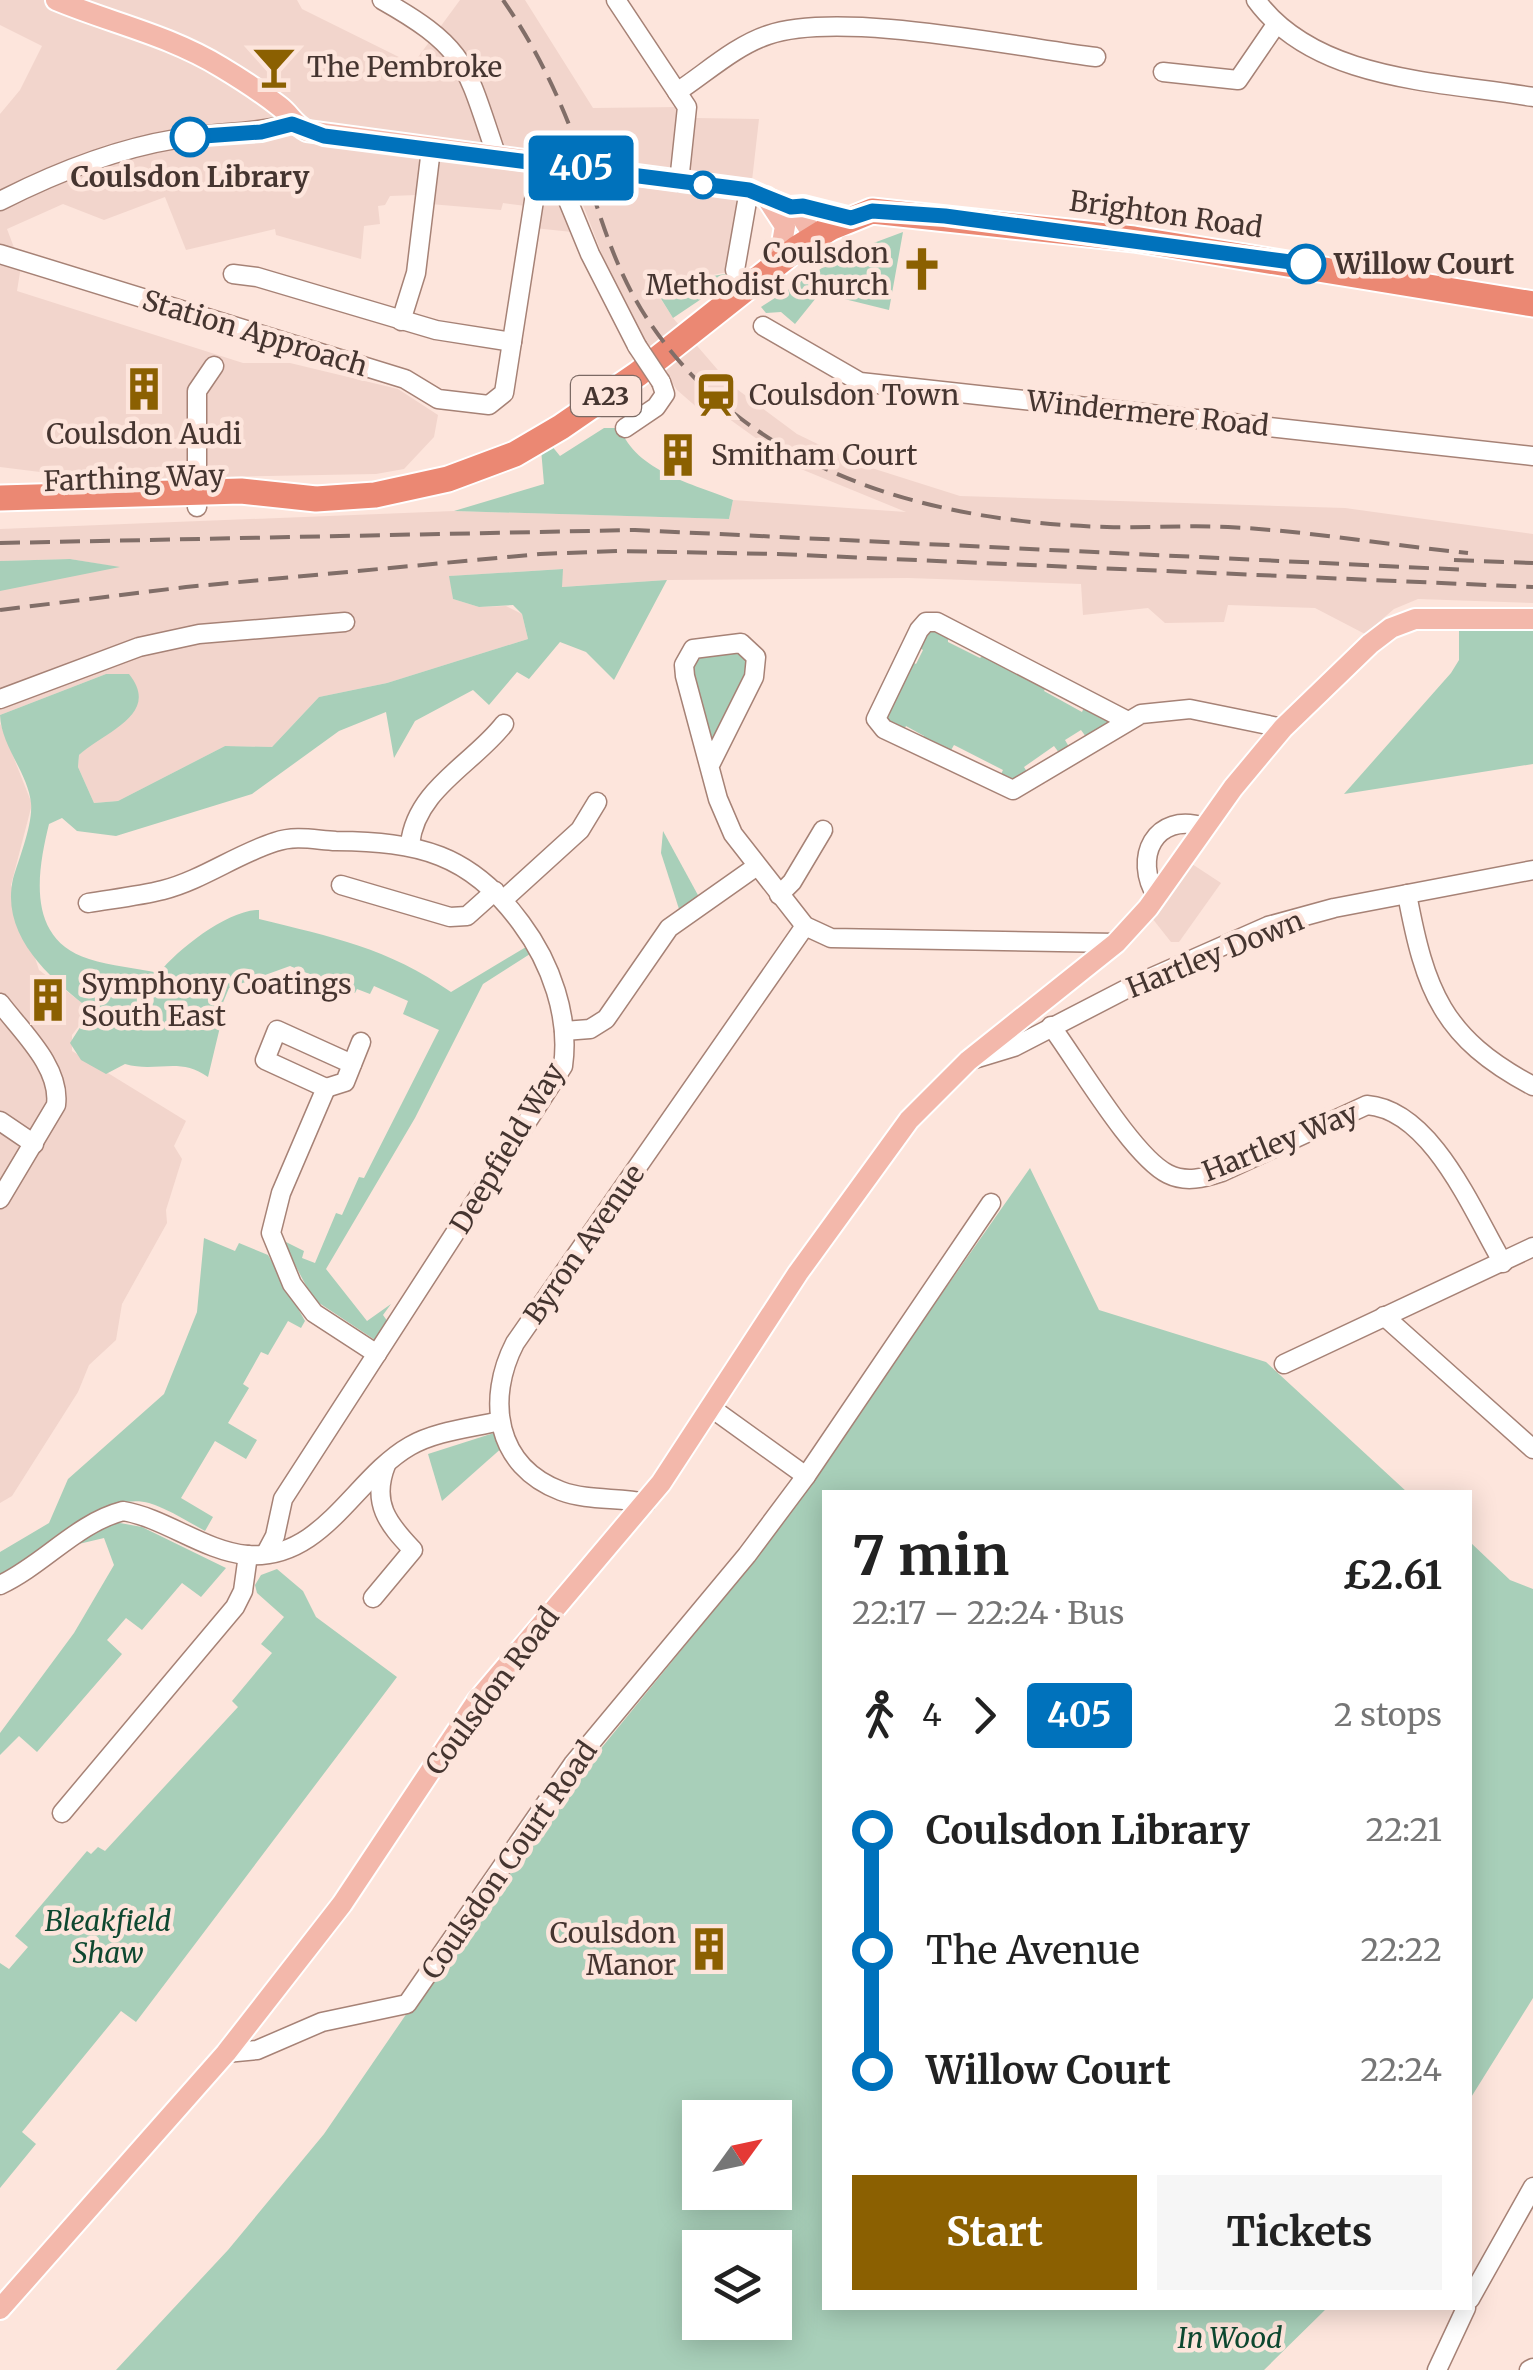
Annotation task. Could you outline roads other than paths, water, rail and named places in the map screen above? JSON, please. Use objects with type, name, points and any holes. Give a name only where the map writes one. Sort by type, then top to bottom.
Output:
[{"type":"highway","name":"Brighton Road","points":[[851,218],[872,211],[945,216],[1210,250],[1533,304]]},
{"type":"highway","name":"Farthing Way","points":[[694,332],[778,262],[875,224],[887,213]]},
{"type":"highway","name":"A23","points":[[820,243],[851,218]]},
{"type":"highway","name":"Farthing Way","points":[[3,508],[197,500],[241,491],[270,497],[375,494],[448,479],[514,454],[623,385],[820,243]]},
{"type":"highway","name":"A23","points":[[0,480],[24,481],[40,494]]},
{"type":"highway","name":"Farthing Way","points":[[3,508],[40,494],[197,500]]},
{"type":"main road","points":[[56,0],[164,37],[200,55],[285,110],[292,124]]},
{"type":"main road","name":"Brighton Road","points":[[292,124],[324,136],[757,193],[791,207],[803,206],[851,218]]},
{"type":"main road","points":[[757,193],[785,226],[778,262]]},
{"type":"main road","name":"Brighton Road","points":[[791,207],[820,243]]},
{"type":"main road","name":"Coulsdon Road","points":[[0,2309],[226,2052],[342,1904],[476,1701],[524,1640],[646,1503],[879,1156],[918,1110],[968,1061],[1116,943],[1156,897],[1204,827],[1284,728],[1391,628],[1416,619],[1533,619]]},
{"type":"street","points":[[382,0],[428,26],[461,58],[497,157]]},
{"type":"street","points":[[616,0],[688,110],[679,182]]},
{"type":"street","points":[[1256,0],[1275,26],[1303,46],[1352,65],[1533,97]]},
{"type":"street","points":[[1162,72],[1238,80],[1275,26]]},
{"type":"street","points":[[677,92],[764,36],[804,27],[900,32],[1096,57]]},
{"type":"street","name":"Brighton Road","points":[[0,201],[140,146],[198,136],[261,132],[292,124]]},
{"type":"street","points":[[401,321],[416,272],[432,149]]},
{"type":"street","points":[[233,274],[257,276],[401,321],[512,342],[546,163]]},
{"type":"street","points":[[546,163],[637,346],[662,382],[662,413],[625,428]]},
{"type":"street","points":[[735,270],[757,193]]},
{"type":"street","name":"Station Approach","points":[[0,254],[405,379],[450,402],[490,405],[504,393],[512,342]]},
{"type":"street","name":"Windermere Road","points":[[773,329],[860,382],[1533,456]]},
{"type":"street","points":[[197,500],[197,391],[214,366]]},
{"type":"street","points":[[0,699],[139,647],[199,634],[345,622]]},
{"type":"street","points":[[1126,720],[936,622],[926,622],[919,630],[876,713],[884,729],[1013,790],[1141,714],[1190,710],[1284,728]]},
{"type":"street","points":[[712,763],[754,676],[756,658],[741,643],[702,645],[687,656],[684,665],[712,763],[718,799],[734,834],[805,926],[831,938],[1116,943]]},
{"type":"street","points":[[410,844],[412,822],[458,764],[487,745],[504,724]]},
{"type":"street","points":[[341,885],[450,917],[467,916],[580,830],[597,802]]},
{"type":"street","points":[[1156,897],[1144,872],[1147,847],[1156,835],[1181,822],[1204,827]]},
{"type":"street","name":"Deepfield Way","points":[[62,1813],[236,1607],[257,1554],[284,1510],[284,1498],[562,1066],[564,1032],[548,972],[499,895],[453,862],[410,844],[297,837],[276,841],[165,890],[94,902],[104,922]]},
{"type":"street","points":[[779,895],[824,840]]},
{"type":"street","points":[[564,1032],[598,1026],[669,928],[757,866]]},
{"type":"street","name":"Hartley Down","points":[[968,1061],[1014,1047],[1051,1026],[1268,926],[1533,870]]},
{"type":"street","points":[[1407,894],[1420,963],[1450,1025],[1497,1067],[1533,1086]]},
{"type":"street","name":"Byron Avenue","points":[[646,1503],[564,1492],[536,1479],[513,1452],[500,1421],[500,1372],[516,1342],[805,926]]},
{"type":"street","points":[[0,1002],[55,1080],[56,1104],[0,1200]]},
{"type":"street","name":"Hartley Way","points":[[1051,1026],[1146,1159],[1171,1176],[1201,1179],[1222,1172],[1366,1106],[1402,1115],[1433,1146],[1503,1262]]},
{"type":"street","points":[[352,1064],[278,1030],[265,1060],[326,1088],[345,1082],[361,1042]]},
{"type":"street","points":[[326,1088],[281,1193],[271,1234],[292,1284],[314,1313],[377,1354]]},
{"type":"street","points":[[0,1121],[34,1144]]},
{"type":"street","name":"Coulsdon Court Road","points":[[226,2052],[258,2050],[322,2022],[407,2004],[573,1764],[748,1555],[806,1476],[991,1203]]},
{"type":"street","points":[[1284,1364],[1533,1247]]},
{"type":"street","points":[[1384,1316],[1533,1449]]},
{"type":"street","points":[[710,1408],[806,1476]]},
{"type":"street","points":[[0,1585],[107,1515],[123,1511],[257,1554],[288,1548],[314,1534],[411,1445],[500,1421]]},
{"type":"street","points":[[373,1598],[413,1550],[382,1511],[381,1479],[387,1464]]},
{"type":"street","points":[[284,1510],[299,1529],[314,1534]]},
{"type":"street","points":[[1472,2296],[1533,2187]]},
{"type":"street","points":[[1437,2370],[1465,2310]]},
{"type":"railway","points":[[503,0],[554,90],[612,250],[641,309],[682,365],[731,411],[785,448],[844,477],[907,499],[972,514],[1107,527],[1258,529],[1468,553]]},
{"type":"railway","points":[[0,543],[635,530],[1468,570]]},
{"type":"railway","points":[[0,610],[186,587],[540,554],[617,551],[777,554],[1533,587]]},
{"type":"railway","points":[[1454,560],[1533,563]]},
{"type":"place","name":"The Pembroke","points":[[274,67]]},
{"type":"place","name":"Coulsdon Library","points":[[190,137]]},
{"type":"place","name":"Willow Court","points":[[1306,264]]},
{"type":"place","name":"Coulsdon Methodist Church","points":[[922,269]]},
{"type":"place","name":"Coulsdon Audi","points":[[144,389]]},
{"type":"place","name":"Coulsdon Town","points":[[716,395]]},
{"type":"place","name":"Smitham Court","points":[[678,455]]},
{"type":"place","name":"Symphony Coatings South East","points":[[48,1000]]},
{"type":"place","name":"Coulsdon Manor","points":[[709,1949]]},
{"type":"park label","name":"Bleakfield Shaw","points":[[108,1937]]},
{"type":"park label","name":"In Wood","points":[[1230,2338]]}]
